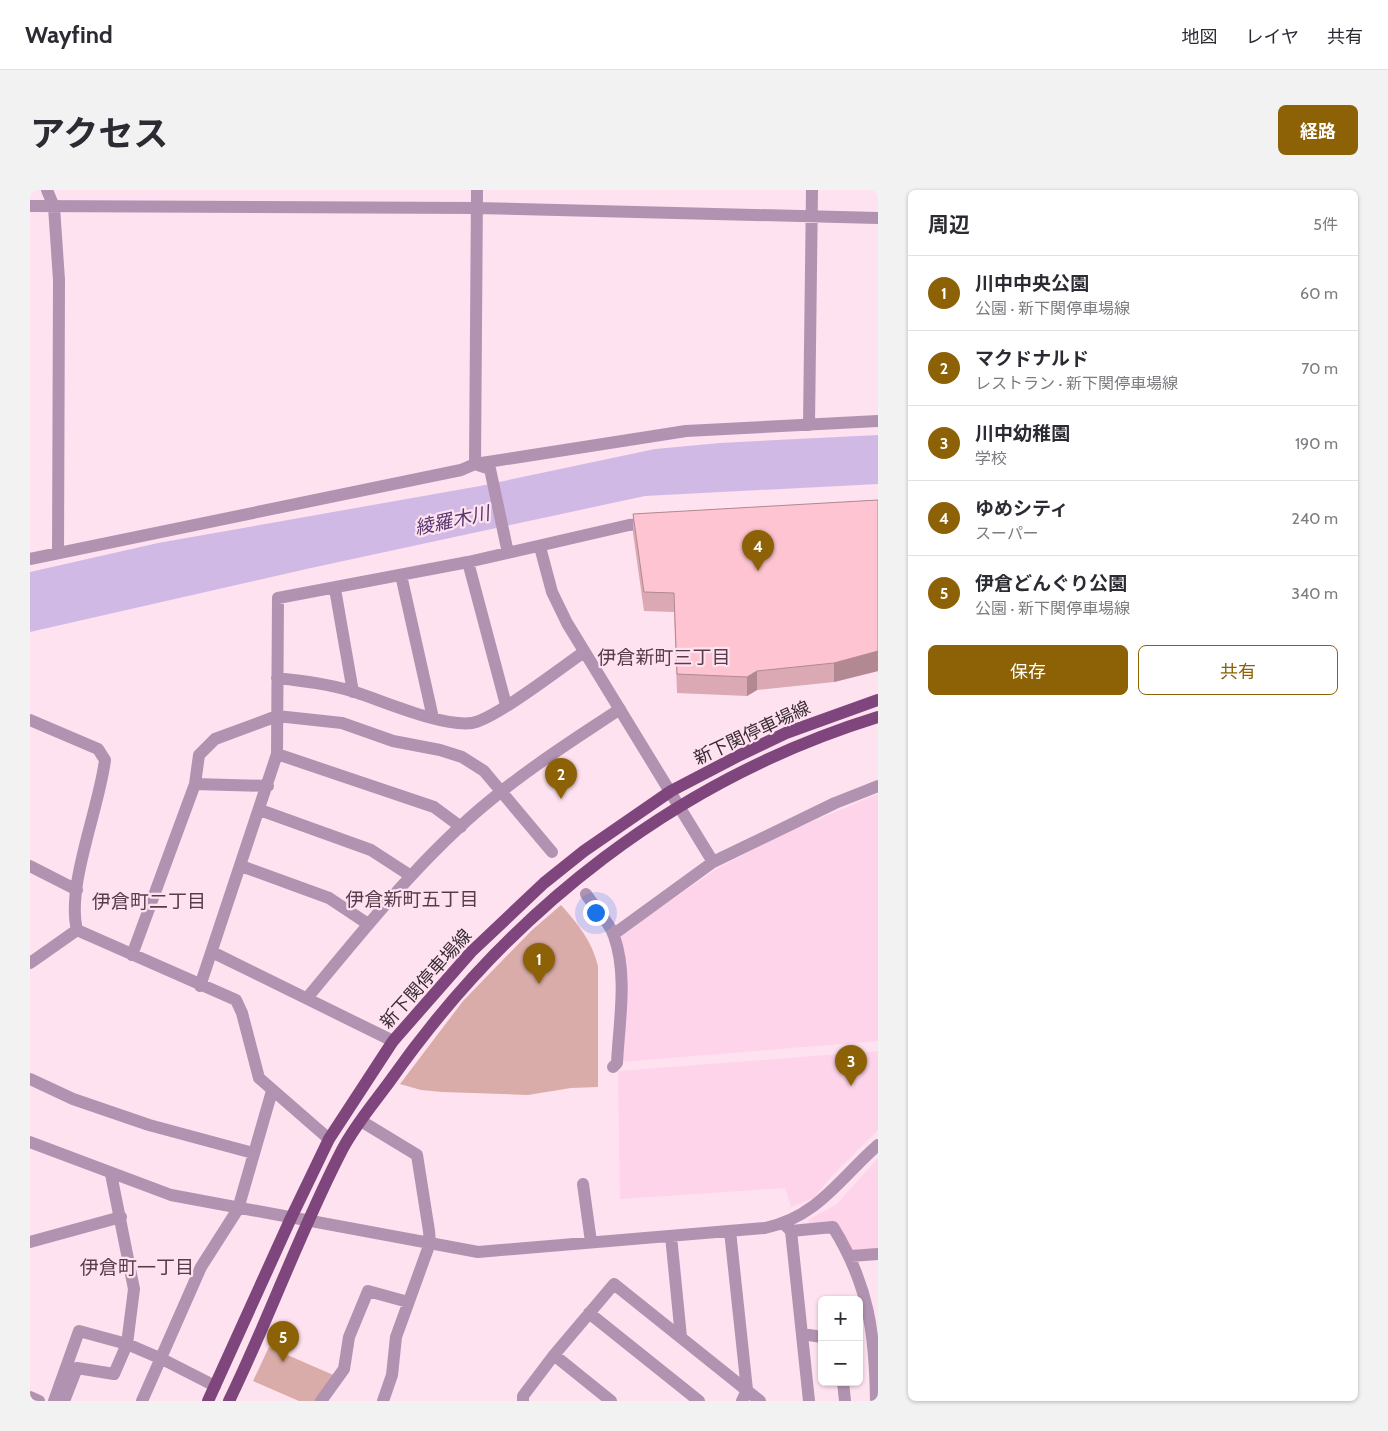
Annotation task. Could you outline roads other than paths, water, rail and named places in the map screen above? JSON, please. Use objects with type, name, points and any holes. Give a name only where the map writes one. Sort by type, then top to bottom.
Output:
[{"type":"main road","name":"新下関停車場線","points":[[208,1401],[329,1139],[393,1041],[472,952],[544,884],[619,825],[672,791],[740,755],[786,734],[878,700]]},
{"type":"main road","name":"新下関停車場線","points":[[229,1401],[343,1148],[430,1025],[485,962],[565,888],[617,847],[681,806],[729,779],[798,747],[878,717]]},
{"type":"street","points":[[475,464],[477,190]]},
{"type":"street","points":[[809,425],[812,190]]},
{"type":"street","points":[[52,196],[59,280],[58,553]]},
{"type":"street","points":[[30,206],[52,196],[811,218],[878,218]]},
{"type":"street","points":[[30,559],[461,470],[475,464],[686,431],[878,421]]},
{"type":"street","points":[[475,464],[490,469],[508,553]]},
{"type":"street","points":[[200,986],[268,786],[277,754],[278,598],[335,589],[468,562],[629,525],[657,524]]},
{"type":"street","points":[[540,546],[552,592],[584,652],[672,791],[713,862]]},
{"type":"street","points":[[468,562],[506,706]]},
{"type":"street","points":[[401,575],[433,718]]},
{"type":"street","points":[[335,589],[353,692]]},
{"type":"street","points":[[277,678],[310,681],[353,692],[433,718],[451,722],[473,723],[492,715],[584,652]]},
{"type":"street","points":[[307,998],[368,924],[411,876],[461,827],[501,791],[620,709]]},
{"type":"street","points":[[132,955],[195,784],[199,755],[215,739],[277,716],[342,723],[393,741],[440,750],[462,757],[484,771],[552,852]]},
{"type":"street","points":[[30,720],[98,750],[103,755],[103,774],[76,890],[73,915],[77,930]]},
{"type":"street","points":[[277,754],[434,806],[461,827]]},
{"type":"street","points":[[195,784],[268,786]]},
{"type":"street","points":[[614,934],[713,862],[827,807],[878,786]]},
{"type":"street","points":[[260,810],[371,850],[411,876]]},
{"type":"street","points":[[30,866],[76,890]]},
{"type":"street","points":[[241,866],[328,898],[368,924]]},
{"type":"street","points":[[586,894],[614,934],[619,959],[621,995],[617,1063],[613,1066]]},
{"type":"street","points":[[77,930],[200,986],[236,1000],[242,1013],[260,1078],[272,1091],[329,1139]]},
{"type":"street","points":[[30,963],[77,930]]},
{"type":"street","points":[[212,952],[393,1041]]},
{"type":"street","points":[[30,1079],[73,1099],[148,1125],[253,1153]]},
{"type":"street","points":[[142,1401],[201,1267],[238,1209],[272,1091]]},
{"type":"street","points":[[360,1122],[417,1155],[430,1243],[396,1337],[392,1375],[383,1401]]},
{"type":"street","points":[[30,1142],[171,1195],[238,1209],[478,1252],[730,1231],[833,1227],[851,1256],[873,1329],[876,1401]]},
{"type":"street","points":[[787,1228],[837,1188],[878,1145]]},
{"type":"street","points":[[64,1401],[77,1368],[114,1374],[127,1344],[134,1289],[121,1216],[111,1174]]},
{"type":"street","points":[[583,1184],[591,1242]]},
{"type":"street","points":[[30,1242],[121,1216]]},
{"type":"street","points":[[787,1228],[802,1334],[809,1401]]},
{"type":"street","points":[[730,1231],[744,1396]]},
{"type":"street","points":[[671,1236],[681,1337]]},
{"type":"street","points":[[851,1256],[878,1254]]},
{"type":"street","points":[[523,1401],[523,1396],[554,1355],[614,1284],[681,1337],[744,1396],[760,1401]]},
{"type":"street","points":[[321,1401],[344,1369],[349,1337],[368,1291],[408,1302]]},
{"type":"street","points":[[589,1313],[699,1401]]},
{"type":"street","points":[[54,1401],[79,1332],[127,1344],[162,1359],[215,1386]]},
{"type":"street","points":[[802,1334],[818,1336]]},
{"type":"street","points":[[554,1355],[611,1401]]},
{"type":"street","points":[[843,1386],[845,1401]]},
{"type":"street","points":[[30,1397],[38,1401]]},
{"type":"water","name":"綾羅木川","points":[[878,435],[878,484],[645,496],[311,568],[30,632],[30,572],[158,543],[480,486],[655,449],[720,443]]},
{"type":"place","name":"ゆめシティ","points":[[758,571]]},
{"type":"place","name":"マクドナルド","points":[[561,799]]},
{"type":"place","name":"川中中央公園","points":[[539,984]]},
{"type":"place","name":"川中幼稚園","points":[[851,1086]]},
{"type":"place","name":"伊倉どんぐり公園","points":[[283,1362]]},
{"type":"district","name":"伊倉新町三丁目","points":[[664,657]]},
{"type":"district","name":"伊倉新町五丁目","points":[[412,899]]},
{"type":"district","name":"伊倉町二丁目","points":[[149,901]]},
{"type":"district","name":"伊倉町一丁目","points":[[137,1267]]}]
